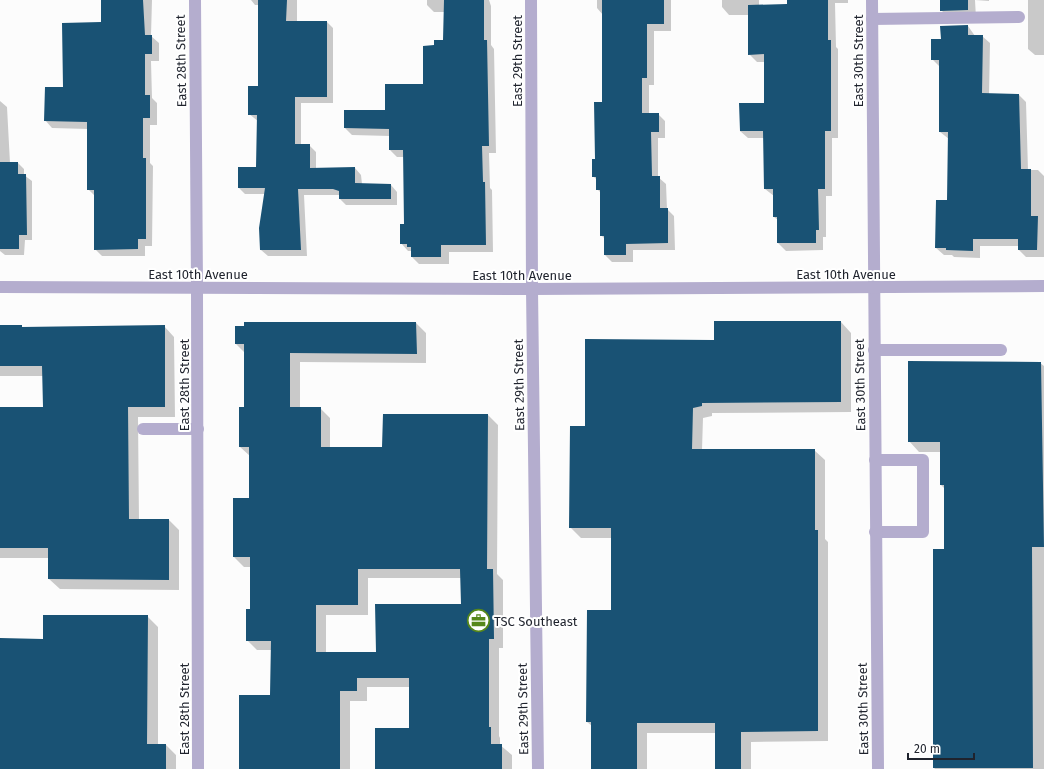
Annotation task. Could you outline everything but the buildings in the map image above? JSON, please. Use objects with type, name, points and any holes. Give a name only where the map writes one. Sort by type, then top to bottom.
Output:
[{"type":"street","name":"East 28th Street","points":[[195,0],[198,429],[198,769]]},
{"type":"street","name":"East 29th Street","points":[[531,0],[532,289],[538,769]]},
{"type":"street","name":"East 30th Street","points":[[872,0],[873,288],[878,769]]},
{"type":"street","points":[[872,19],[1019,17]]},
{"type":"street","name":"East 10th Avenue","points":[[0,287],[532,289],[1044,286]]},
{"type":"street","points":[[874,350],[1000,350]]},
{"type":"street","points":[[143,428],[198,429]]},
{"type":"street","points":[[875,460],[923,460],[923,532],[875,532]]},
{"type":"place","name":"TSC Southeast","points":[[479,621]]}]
